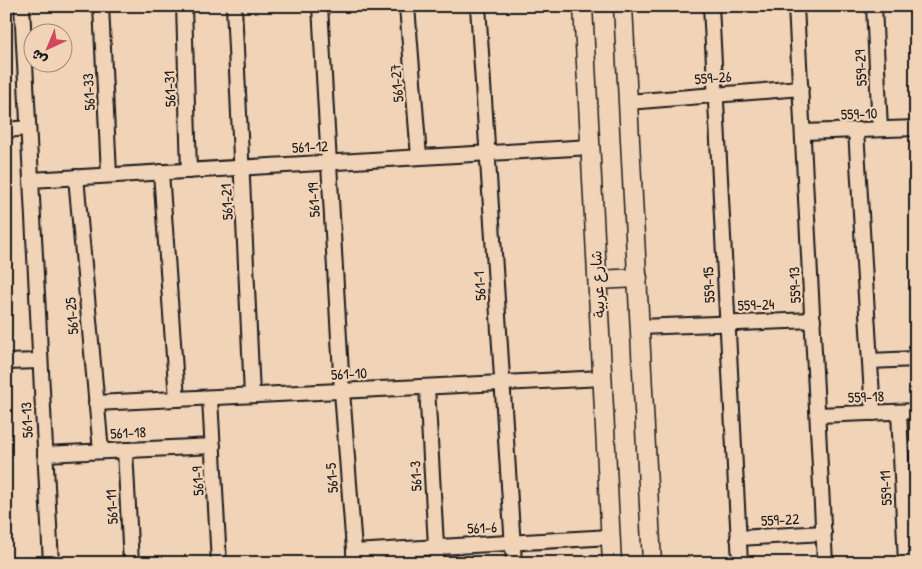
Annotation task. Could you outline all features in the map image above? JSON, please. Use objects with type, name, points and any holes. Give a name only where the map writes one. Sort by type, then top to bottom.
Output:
[{"type":"main road","name":"شارع عربية","points":[[583,6],[612,563]]},
{"type":"main road","points":[[624,6],[652,563]]},
{"type":"main road","points":[[598,280],[638,278]]},
{"type":"street","name":"561-13","points":[[22,6],[51,563]]},
{"type":"street","name":"561-33","points":[[101,6],[109,175]]},
{"type":"street","name":"561-31","points":[[184,6],[190,171]]},
{"type":"street","name":"561-21","points":[[234,6],[252,395]]},
{"type":"street","name":"561-19","points":[[320,6],[342,391]]},
{"type":"street","name":"561-27","points":[[407,6],[419,157]]},
{"type":"street","name":"561-1","points":[[478,6],[514,563]]},
{"type":"street","name":"559-15","points":[[710,6],[740,563]]},
{"type":"street","name":"559-13","points":[[796,6],[825,563]]},
{"type":"street","name":"559-29","points":[[874,6],[880,129]]},
{"type":"street","name":"559-26","points":[[628,102],[800,88]]},
{"type":"street","points":[[6,130],[28,128]]},
{"type":"street","name":"559-10","points":[[803,132],[916,128]]},
{"type":"street","points":[[856,130],[873,413]]},
{"type":"street","name":"561-12","points":[[31,180],[590,147]]},
{"type":"street","points":[[161,172],[177,399]]},
{"type":"street","name":"561-25","points":[[76,177],[101,451]]},
{"type":"street","name":"559-24","points":[[640,327],[813,320]]},
{"type":"street","points":[[870,361],[916,359]]},
{"type":"street","points":[[6,362],[40,361]]},
{"type":"street","name":"561-10","points":[[96,403],[603,378]]},
{"type":"street","name":"561-3","points":[[427,386],[437,563]]},
{"type":"street","name":"561-5","points":[[342,391],[355,557]]},
{"type":"street","name":"561-9","points":[[210,398],[219,563]]},
{"type":"street","name":"559-18","points":[[818,416],[916,411]]},
{"type":"street","name":"559-11","points":[[899,412],[906,563]]},
{"type":"street","name":"561-18","points":[[45,454],[213,446]]},
{"type":"street","name":"561-11","points":[[125,450],[131,563]]},
{"type":"street","name":"559-22","points":[[738,538],[824,533]]},
{"type":"street","name":"561-6","points":[[355,557],[436,547],[611,537]]}]
